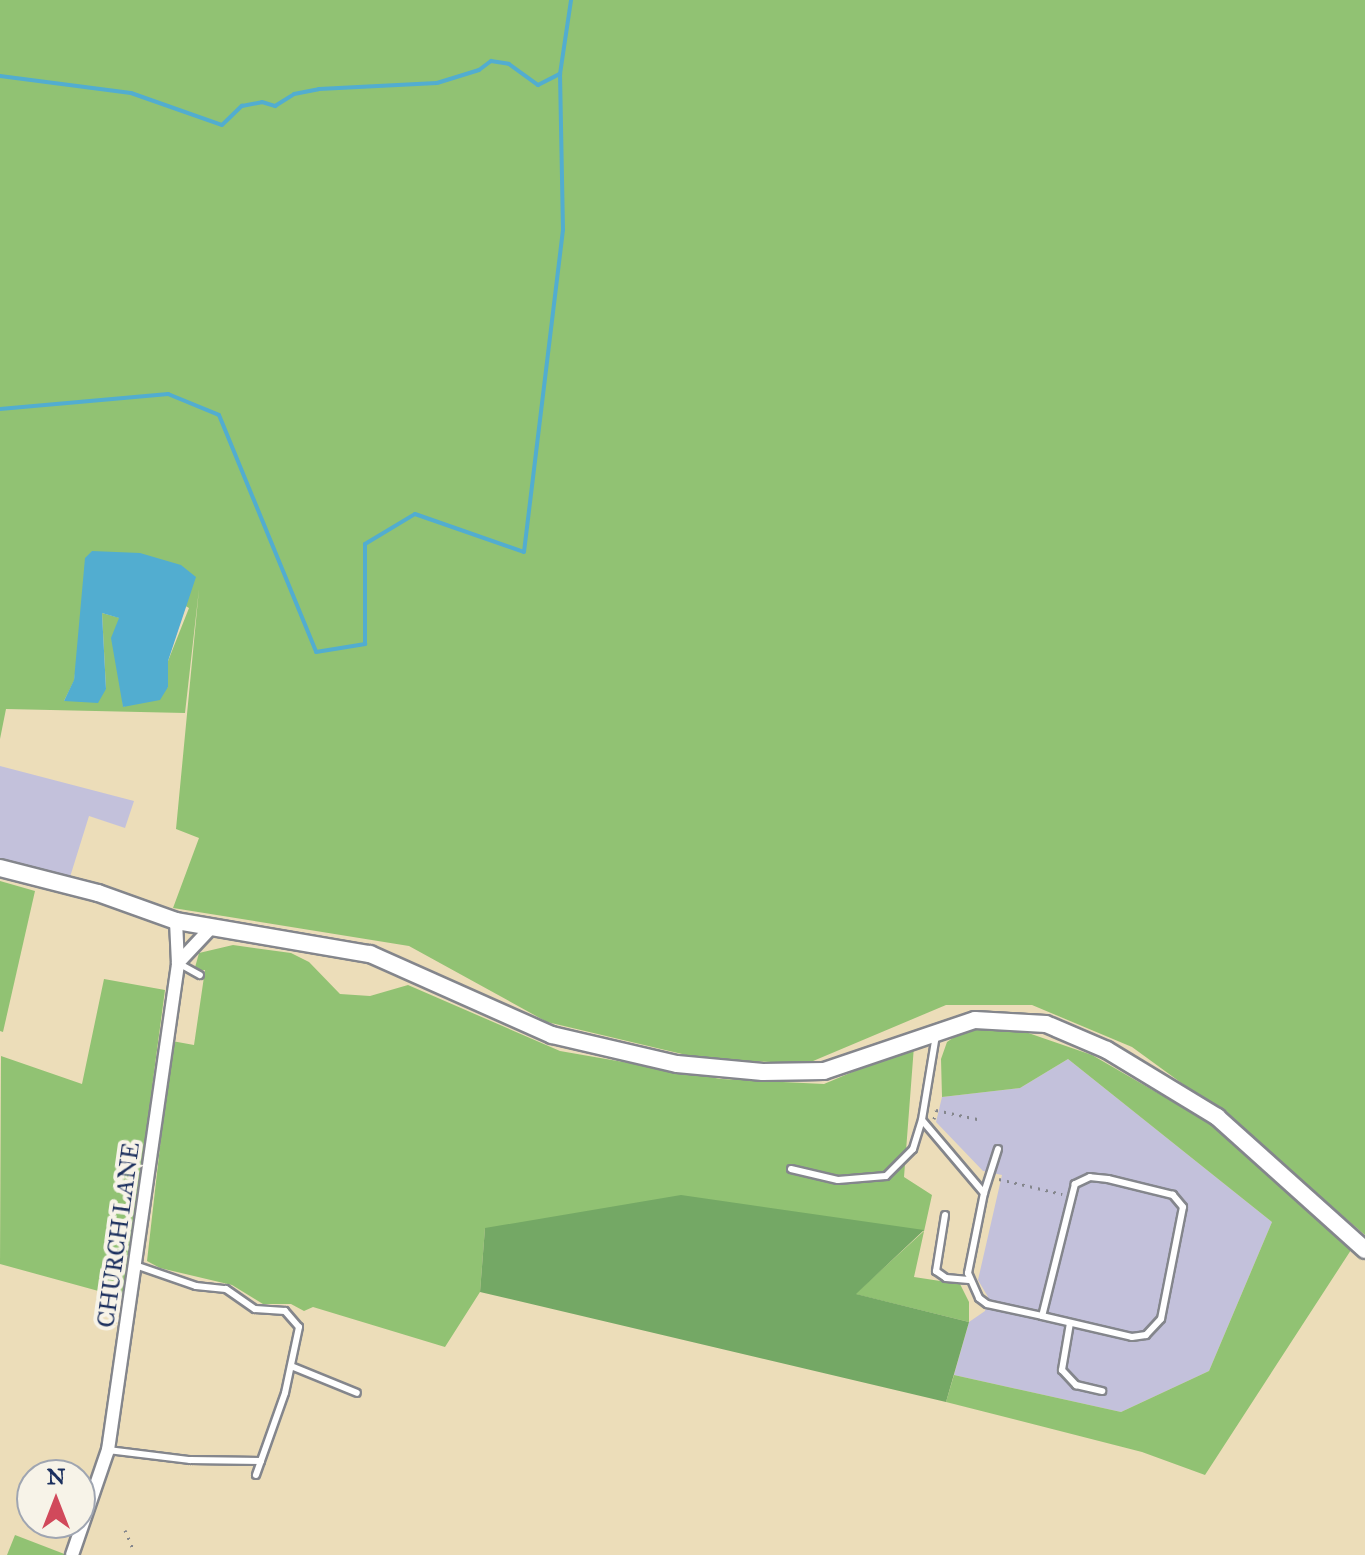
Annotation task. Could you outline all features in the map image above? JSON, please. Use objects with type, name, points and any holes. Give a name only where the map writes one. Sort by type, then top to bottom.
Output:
[{"type":"street","points":[[0,868],[98,893],[176,921],[370,954],[552,1035],[677,1064],[763,1072],[824,1071],[935,1029],[975,1020],[1023,1019],[1107,1050],[1217,1117],[1365,1250]]},
{"type":"street","name":"CHURCH LANE","points":[[72,1555],[108,1450],[138,1266],[178,963],[176,921]]},
{"type":"street","points":[[178,963],[211,928]]},
{"type":"lane","points":[[178,963],[200,975]]},
{"type":"lane","points":[[791,1169],[838,1180],[886,1176],[913,1149],[935,1058],[935,1029]]},
{"type":"lane","points":[[922,1120],[984,1193]]},
{"type":"lane","points":[[998,1149],[992,1177],[984,1193],[969,1280],[973,1292],[987,1304],[1132,1337],[1156,1329],[1183,1220],[1183,1207],[1173,1195],[1108,1179],[1090,1177],[1075,1184],[1069,1196],[1042,1316]]},
{"type":"lane","points":[[945,1215],[936,1271],[946,1278],[969,1280]]},
{"type":"lane","points":[[138,1266],[196,1286],[226,1289],[255,1309],[285,1311],[299,1327],[291,1366],[256,1475]]},
{"type":"lane","points":[[1070,1323],[1062,1370],[1076,1385],[1102,1391]]},
{"type":"lane","points":[[291,1366],[357,1393]]},
{"type":"lane","points":[[108,1450],[190,1460],[261,1461]]},
{"type":"path","points":[[931,1133],[936,1110],[982,1120]]},
{"type":"path","points":[[992,1177],[1069,1196]]},
{"type":"path","points":[[125,1530],[134,1551]]},
{"type":"shaded area","points":[[0,766],[134,801],[125,828],[89,816],[70,877],[0,860]]},
{"type":"shaded area","points":[[1068,1059],[1272,1222],[1209,1371],[1121,1412],[954,1375],[969,1322],[985,1311],[988,1297],[978,1280],[1002,1175],[983,1171],[936,1122],[942,1097],[1020,1088]]},
{"type":"green space","points":[[0,0],[1365,0],[1365,1235],[1224,1114],[1132,1047],[1032,1005],[946,1005],[806,1064],[699,1058],[547,1022],[409,946],[173,908],[199,838],[176,829],[199,589],[185,713],[6,709],[0,739]],"holes":[[[92,551],[189,608],[168,661],[168,687],[123,707],[120,618],[102,613],[106,689],[64,701],[74,681]]]},
{"type":"green space","points":[[0,881],[35,891],[3,1032],[0,1031]]},
{"type":"green space","points":[[233,945],[291,953],[309,962],[340,994],[370,996],[408,985],[560,1051],[721,1079],[824,1084],[914,1046],[904,1177],[932,1195],[914,1277],[960,1284],[969,1302],[969,1322],[855,1294],[924,1231],[485,1228],[480,1292],[445,1347],[313,1307],[304,1311],[291,1304],[263,1304],[232,1285],[160,1268],[147,1261],[172,1041],[194,1045],[205,970],[194,971],[199,953]]},
{"type":"green space","points":[[104,979],[165,990],[124,1298],[0,1264],[1,1056],[82,1084]]},
{"type":"green space","points":[[1005,1025],[1092,1055],[1213,1125],[1351,1250],[1205,1475],[1142,1452],[946,1402],[954,1375],[1121,1412],[1209,1371],[1272,1222],[1068,1059],[1020,1088],[942,1097],[941,1059],[947,1042],[969,1027]]},
{"type":"green space","points":[[681,1195],[924,1230],[856,1294],[969,1322],[946,1402],[480,1292],[485,1228]]},
{"type":"green space","points":[[15,1535],[16,1539],[25,1539],[67,1555],[7,1555]]},
{"type":"water","points":[[92,551],[140,553],[181,565],[196,577],[168,661],[168,687],[160,700],[123,707],[111,638],[119,618],[102,613],[106,689],[98,703],[64,701],[74,680],[85,558]]},
{"type":"waterway","points":[[0,409],[168,394],[219,415],[316,652],[365,644],[365,544],[415,514],[524,552],[563,230],[560,74],[571,0]]},
{"type":"waterway","points":[[0,76],[131,93],[222,125],[242,106],[262,102],[275,106],[294,94],[319,89],[437,83],[479,70],[491,61],[509,64],[538,85],[560,74]]}]
